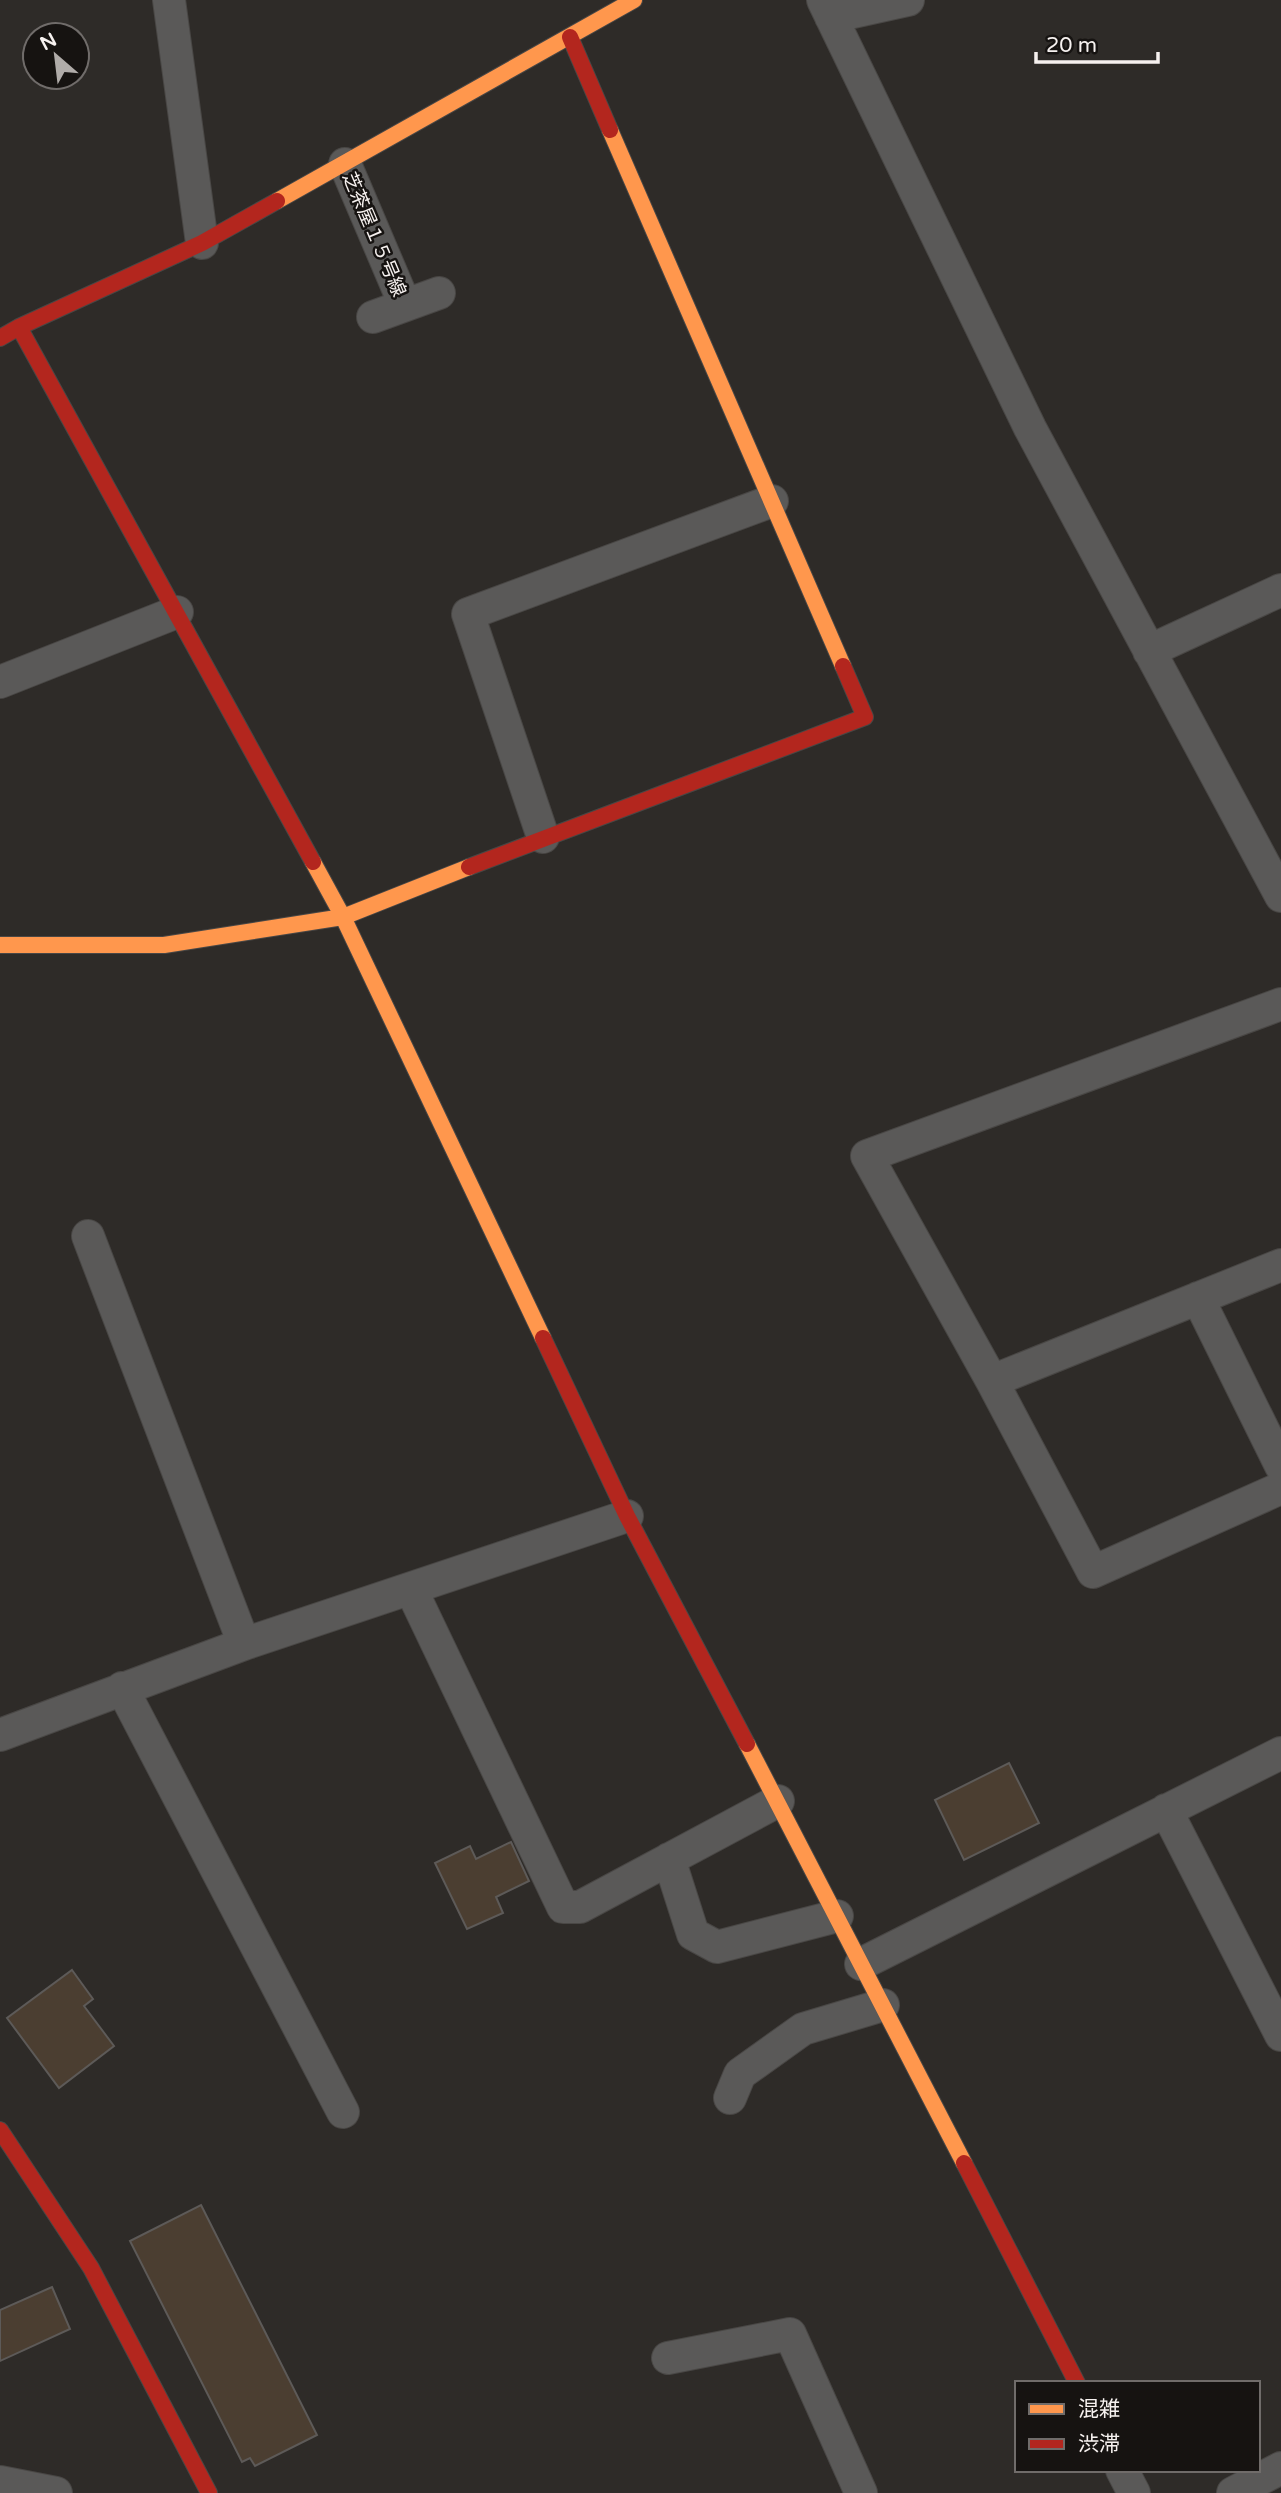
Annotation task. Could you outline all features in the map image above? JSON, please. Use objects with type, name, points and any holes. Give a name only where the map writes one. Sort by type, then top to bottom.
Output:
[{"type":"street","points":[[169,0],[202,243]]},
{"type":"street","points":[[0,338],[202,243],[634,0]]},
{"type":"street","points":[[908,0],[827,8],[1030,428],[1281,896]]},
{"type":"street","points":[[0,945],[164,944],[343,917],[543,837],[865,717],[570,37]]},
{"type":"street","name":"芝茶屋１５号線","points":[[345,164],[405,305]]},
{"type":"street","points":[[373,317],[439,293]]},
{"type":"street","points":[[19,327],[343,917],[627,1516],[778,1801],[1076,2381]]},
{"type":"street","points":[[543,837],[468,614],[772,501]]},
{"type":"street","points":[[1149,651],[1281,590]]},
{"type":"street","points":[[0,682],[177,612]]},
{"type":"street","points":[[1281,1004],[867,1156],[992,1381],[1093,1572],[1281,1488]]},
{"type":"street","points":[[88,1236],[244,1644]]},
{"type":"street","points":[[992,1381],[1281,1265]]},
{"type":"street","points":[[1198,1298],[1281,1466]]},
{"type":"street","points":[[0,1735],[244,1644],[627,1516]]},
{"type":"street","points":[[411,1589],[563,1907],[580,1907],[778,1801]]},
{"type":"street","points":[[122,1688],[343,2112]]},
{"type":"street","points":[[862,1964],[1281,1753]]},
{"type":"street","points":[[1166,1810],[1281,2035]]},
{"type":"street","points":[[669,1859],[693,1934],[717,1947],[837,1916]]},
{"type":"street","points":[[730,2098],[740,2074],[803,2029],[883,2006]]},
{"type":"street","points":[[0,2130],[91,2268],[209,2493]]},
{"type":"street","points":[[667,2358],[790,2334],[861,2493]]},
{"type":"street","points":[[1233,2493],[1281,2469]]},
{"type":"street","points":[[1123,2472],[1134,2493]]},
{"type":"street","points":[[0,2482],[56,2493]]},
{"type":"building","points":[[1009,1763],[1039,1823],[964,1860],[935,1800]]},
{"type":"building","points":[[511,1842],[529,1881],[496,1897],[503,1913],[467,1929],[435,1863],[470,1846],[476,1859]]},
{"type":"building","points":[[72,1970],[93,1999],[84,2006],[114,2046],[59,2088],[7,2018]]},
{"type":"building","points":[[201,2205],[317,2435],[255,2466],[250,2458],[242,2462],[130,2241]]},
{"type":"building","points":[[52,2287],[70,2329],[0,2361],[0,2310]]},
{"type":"traffic: slow","points":[[277,201],[634,0]]},
{"type":"traffic: slow","points":[[610,130],[843,666]]},
{"type":"traffic: slow","points":[[313,862],[343,917],[543,1338]]},
{"type":"traffic: slow","points":[[0,945],[164,945],[343,917],[469,867]]},
{"type":"traffic: slow","points":[[747,1744],[964,2163]]},
{"type":"traffic: jam","points":[[570,37],[610,130]]},
{"type":"traffic: jam","points":[[0,338],[202,243],[277,201]]},
{"type":"traffic: jam","points":[[19,327],[313,862]]},
{"type":"traffic: jam","points":[[469,867],[865,717],[843,666]]},
{"type":"traffic: jam","points":[[543,1338],[627,1516],[747,1744]]},
{"type":"traffic: jam","points":[[0,2130],[91,2268],[209,2493]]},
{"type":"traffic: jam","points":[[964,2163],[1076,2381]]}]
